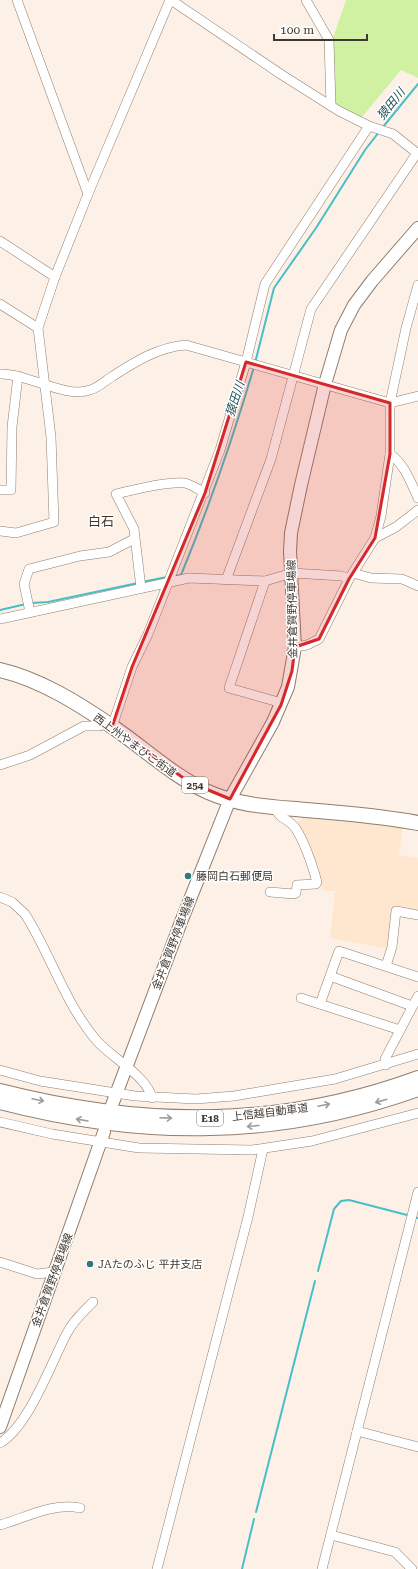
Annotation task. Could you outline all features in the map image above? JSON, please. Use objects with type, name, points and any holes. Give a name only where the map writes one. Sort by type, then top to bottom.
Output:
[{"type":"highway","name":"西上州やまびこ街道","points":[[0,670],[11,672],[72,701],[109,725],[189,782],[230,799],[275,807],[384,817],[418,823]]},
{"type":"highway","name":"上信越自動車道","points":[[0,1091],[61,1105],[120,1114],[151,1117],[208,1118],[264,1114],[320,1106],[378,1091],[418,1078]]},
{"type":"highway","name":"上信越自動車道","points":[[0,1102],[58,1116],[119,1126],[206,1129],[264,1125],[321,1116],[372,1104],[418,1089]]},
{"type":"main road","name":"金井倉賀野停車場線","points":[[112,1105],[181,922],[230,799],[282,703],[292,671],[295,647],[291,534],[325,384],[341,330],[354,305],[372,281],[418,228]]},
{"type":"main road","name":"金井倉賀野停車場線","points":[[0,1427],[102,1138]]},
{"type":"street","points":[[16,0],[88,194]]},
{"type":"street","points":[[0,531],[16,533],[54,522],[51,437],[38,328],[55,277],[88,194],[170,0],[331,106],[368,126],[392,134],[418,153],[311,309],[271,459],[226,580]]},
{"type":"street","points":[[306,0],[329,40],[331,106]]},
{"type":"street","points":[[0,765],[30,755],[84,726],[109,725],[132,666],[148,634],[205,493],[220,450],[246,362],[265,284],[368,126]]},
{"type":"street","points":[[0,241],[55,277]]},
{"type":"street","points":[[295,647],[307,645],[319,639],[351,576],[375,538],[381,516],[390,454],[390,402],[406,328],[418,286]]},
{"type":"street","points":[[0,304],[38,328]]},
{"type":"street","points":[[0,374],[18,376],[67,391],[90,391],[149,355],[174,346],[186,345],[390,402],[418,396]]},
{"type":"street","points":[[0,490],[11,490],[12,427],[18,376]]},
{"type":"street","points":[[390,454],[399,460],[406,470],[418,498]]},
{"type":"street","points":[[141,586],[134,539],[134,529],[116,494],[141,488],[183,483],[192,485],[205,493]]},
{"type":"street","points":[[375,538],[396,527],[418,510]]},
{"type":"street","points":[[29,611],[24,584],[29,569],[80,556],[110,552],[134,539]]},
{"type":"street","points":[[0,619],[141,586],[189,578],[265,581],[292,573],[402,580],[418,586]]},
{"type":"street","points":[[265,581],[229,688],[282,703]]},
{"type":"street","points":[[270,892],[294,894],[296,893],[297,885],[316,884],[317,882],[313,865],[296,829],[289,821],[280,817],[275,807]]},
{"type":"street","points":[[0,897],[12,902],[25,914],[76,1014],[98,1042],[146,1085],[152,1098]]},
{"type":"street","points":[[386,966],[392,947],[396,911],[418,915]]},
{"type":"street","points":[[320,1004],[339,951],[418,977]]},
{"type":"street","points":[[330,976],[412,1006]]},
{"type":"street","points":[[386,1065],[385,1059],[418,996]]},
{"type":"street","points":[[301,998],[400,1030]]},
{"type":"street","points":[[0,1070],[40,1081],[117,1093],[152,1098],[196,1100],[234,1096],[335,1079],[386,1065],[418,1054]]},
{"type":"street","points":[[0,1122],[52,1134],[102,1138],[139,1148],[170,1150],[263,1149],[337,1135],[418,1113]]},
{"type":"street","points":[[158,1569],[248,1217],[263,1149]]},
{"type":"street","points":[[322,1569],[418,1192]]},
{"type":"street","points":[[0,1262],[37,1274],[54,1272]]},
{"type":"street","points":[[0,1443],[13,1432],[31,1406],[67,1333],[79,1316],[92,1302]]},
{"type":"street","points":[[357,1432],[418,1447]]},
{"type":"street","points":[[0,1525],[33,1514],[69,1506],[80,1508]]},
{"type":"street","points":[[331,1536],[395,1552],[412,1569]]},
{"type":"highlighted area","points":[[246,362],[390,403],[390,454],[375,538],[349,579],[319,639],[295,647],[292,671],[281,705],[230,799],[189,782],[112,727],[132,667],[205,493]]},
{"type":"shaded area","points":[[303,816],[403,825],[399,855],[418,858],[418,913],[394,909],[389,949],[330,938],[335,891],[324,891],[320,884],[297,824]]},
{"type":"green space","points":[[346,0],[418,0],[418,78],[401,70],[361,118],[338,106],[333,98],[332,41]]},
{"type":"waterway","name":"猿田川","points":[[383,127],[418,84]]},
{"type":"waterway","name":"猿田川","points":[[255,363],[274,288],[316,228],[365,150],[379,132]]},
{"type":"waterway","name":"猿田川","points":[[174,576],[181,575],[211,498],[238,420],[254,367]]},
{"type":"waterway","name":"猿田川","points":[[142,582],[167,577]]},
{"type":"waterway","name":"猿田川","points":[[31,603],[48,602],[138,583]]},
{"type":"waterway","name":"猿田川","points":[[0,610],[26,604]]},
{"type":"waterway","points":[[318,1271],[334,1209],[341,1201],[349,1200],[407,1215]]},
{"type":"waterway","points":[[256,1512],[315,1281]]},
{"type":"waterway","points":[[242,1569],[254,1519]]},
{"type":"place","name":"藤岡白石郵便局","points":[[188,876]]},
{"type":"place","name":"JAたのふじ 平井支店","points":[[90,1264]]},
{"type":"district","name":"白石","points":[[101,521]]}]
